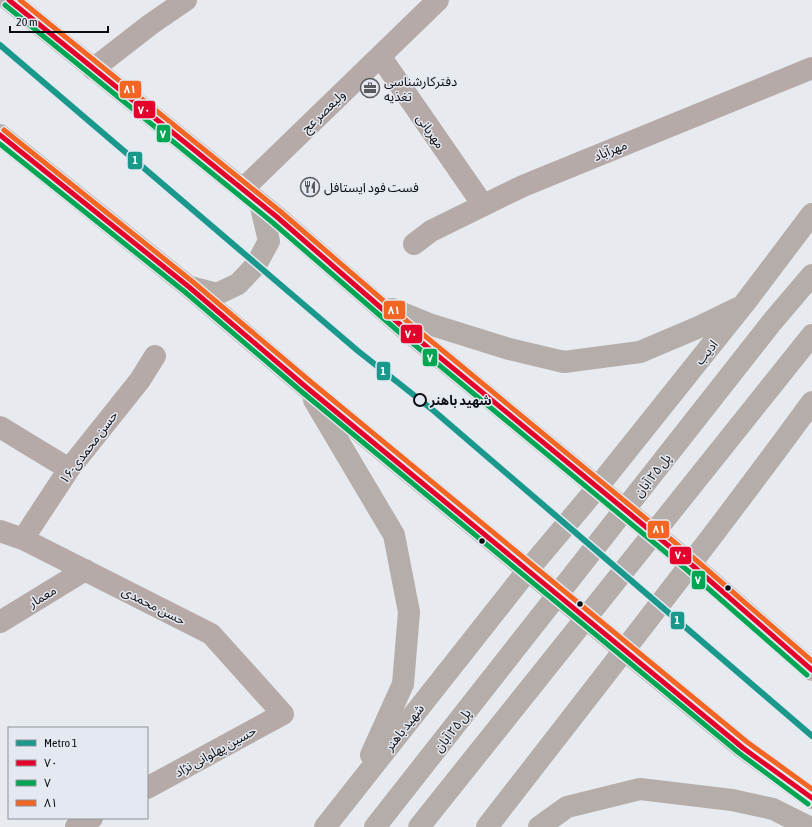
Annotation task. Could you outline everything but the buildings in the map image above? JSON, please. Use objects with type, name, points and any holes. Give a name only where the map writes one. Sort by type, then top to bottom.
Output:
[{"type":"main road","points":[[9,0],[260,203],[597,488],[692,565],[812,670]]},
{"type":"main road","points":[[0,135],[189,287],[306,387],[743,748],[812,798]]},
{"type":"main road","points":[[189,287],[217,294],[238,284],[256,266],[268,241],[260,203]]},
{"type":"main road","name":"ادیب","points":[[528,570],[597,488],[744,304],[812,214]]},
{"type":"main road","name":"پل ۲۵ آبان","points":[[375,827],[772,322],[812,275]]},
{"type":"main road","points":[[377,303],[429,324],[487,342],[564,362],[640,352],[699,327],[744,304]]},
{"type":"main road","points":[[419,827],[812,335]]},
{"type":"main road","points":[[306,387],[394,535],[409,612],[403,684],[357,786]]},
{"type":"main road","points":[[487,827],[623,650],[692,565],[812,402]]},
{"type":"main road","name":"شهید باهنر","points":[[325,827],[528,570]]},
{"type":"main road","points":[[539,827],[568,807],[640,789],[732,800],[773,809],[809,827]]},
{"type":"street","points":[[93,69],[151,24],[186,0]]},
{"type":"street","name":"ولیعصر عج","points":[[243,189],[438,0]]},
{"type":"street","name":"مهربانی","points":[[380,56],[483,206]]},
{"type":"street","name":"مهرآباد","points":[[414,244],[431,231],[531,182],[812,68]]},
{"type":"street","name":"۱۶-حسن محمدی","points":[[24,540],[69,469],[140,380],[154,356]]},
{"type":"street","points":[[0,427],[69,469]]},
{"type":"street","name":"حسن محمدی","points":[[0,531],[24,540],[210,634],[283,714]]},
{"type":"street","name":"معمار","points":[[0,622],[85,570]]},
{"type":"street","name":"حسین پهلوانی نژاد","points":[[148,787],[283,714]]},
{"type":"street","points":[[76,827],[90,819]]},
{"type":"metro line","name":"1","points":[[0,45],[358,351],[434,411],[812,736]]},
{"type":"transit line","name":"۷۰","points":[[9,0],[277,217],[403,327],[692,565],[812,670]]},
{"type":"transit line","name":"۸۱","points":[[20,0],[281,212],[408,322],[696,560],[812,661]]},
{"type":"transit line","name":"۷","points":[[5,5],[272,222],[399,332],[687,570],[807,675]]},
{"type":"transit line","name":"۸۱","points":[[4,130],[193,282],[311,382],[747,742],[812,789]]},
{"type":"transit line","name":"۷۰","points":[[0,135],[189,287],[306,387],[743,748],[812,798]]},
{"type":"transit line","name":"۷","points":[[0,144],[185,292],[302,392],[739,753],[808,804]]},
{"type":"place","name":"دفترکارشناسی تغذیه","points":[[370,88]]},
{"type":"place","name":"فست فود ایستافل","points":[[310,187]]},
{"type":"place","name":"شهید باهنر","points":[[420,400]]}]
